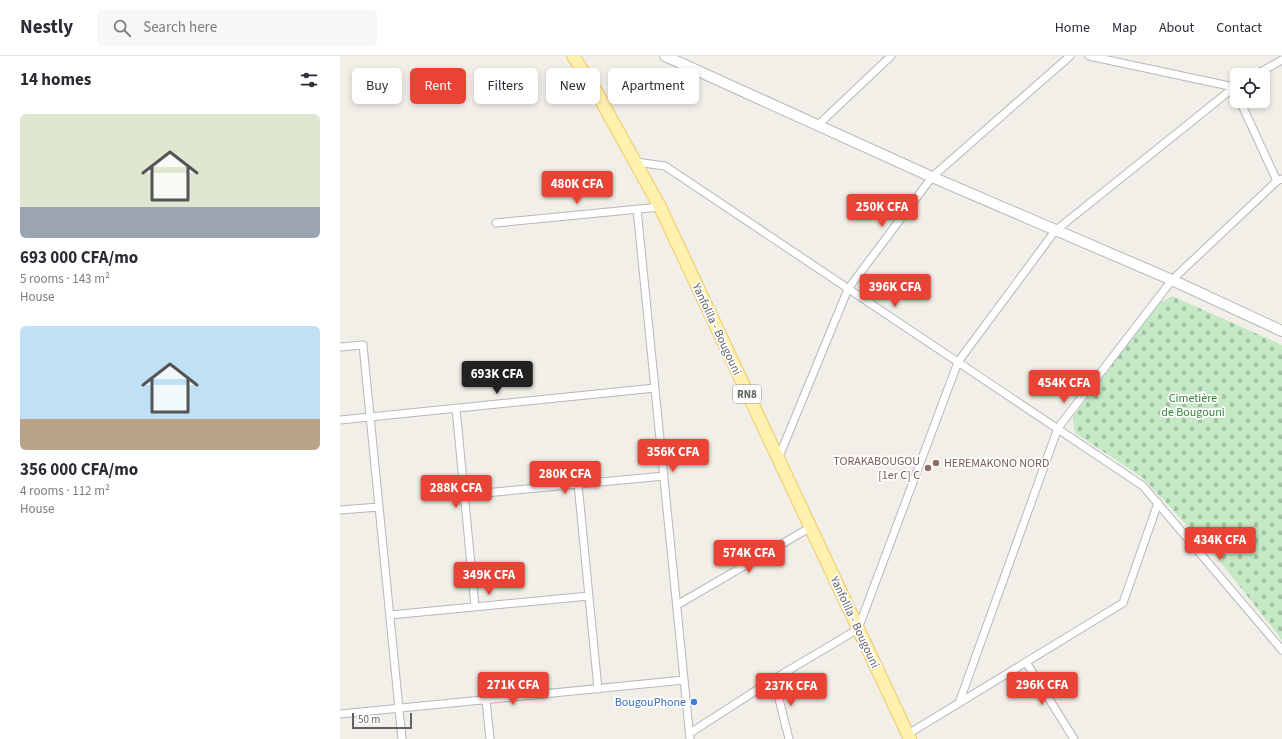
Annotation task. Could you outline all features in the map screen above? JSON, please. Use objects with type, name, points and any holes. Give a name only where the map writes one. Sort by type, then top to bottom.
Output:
[{"type":"main road","name":"Yanfolila - Bougouni","points":[[573,56],[593,86],[660,207],[909,736]]},
{"type":"street","points":[[665,56],[932,177],[1172,280],[1280,329]]},
{"type":"street","points":[[818,125],[891,56]]},
{"type":"street","points":[[778,460],[848,288],[932,177],[1070,56]]},
{"type":"street","points":[[1089,56],[1230,88]]},
{"type":"street","points":[[1268,68],[1282,60]]},
{"type":"street","points":[[637,209],[690,736],[774,679],[858,629],[958,362],[1055,231],[1230,94]]},
{"type":"street","points":[[959,703],[1058,428],[1172,280],[1280,180],[1244,108]]},
{"type":"street","points":[[636,162],[665,166],[1143,486],[1282,650]]},
{"type":"street","points":[[496,223],[660,207]]},
{"type":"street","points":[[340,347],[363,345],[402,739]]},
{"type":"street","points":[[340,420],[655,388]]},
{"type":"street","points":[[456,408],[475,607]]},
{"type":"street","points":[[464,495],[664,476]]},
{"type":"street","points":[[578,484],[598,689]]},
{"type":"street","points":[[909,736],[959,703],[1123,603],[1158,503]]},
{"type":"street","points":[[340,510],[379,506]]},
{"type":"street","points":[[677,605],[811,527]]},
{"type":"street","points":[[390,615],[589,596]]},
{"type":"street","points":[[1026,662],[1074,739]]},
{"type":"street","points":[[774,679],[789,739]]},
{"type":"street","points":[[340,714],[684,680]]},
{"type":"street","points":[[486,700],[490,739]]},
{"type":"green space","name":"Cimetière de Bougouni","points":[[1172,296],[1282,345],[1282,640],[1218,559],[1143,478],[1075,433],[1073,417],[1158,304]]},
{"type":"place","name":"HEREMAKONO NORD","points":[[936,463]]},
{"type":"place","name":"TORAKABOUGOU [1er C] C","points":[[928,468]]},
{"type":"place","name":"BougouPhone","points":[[694,702]]}]
